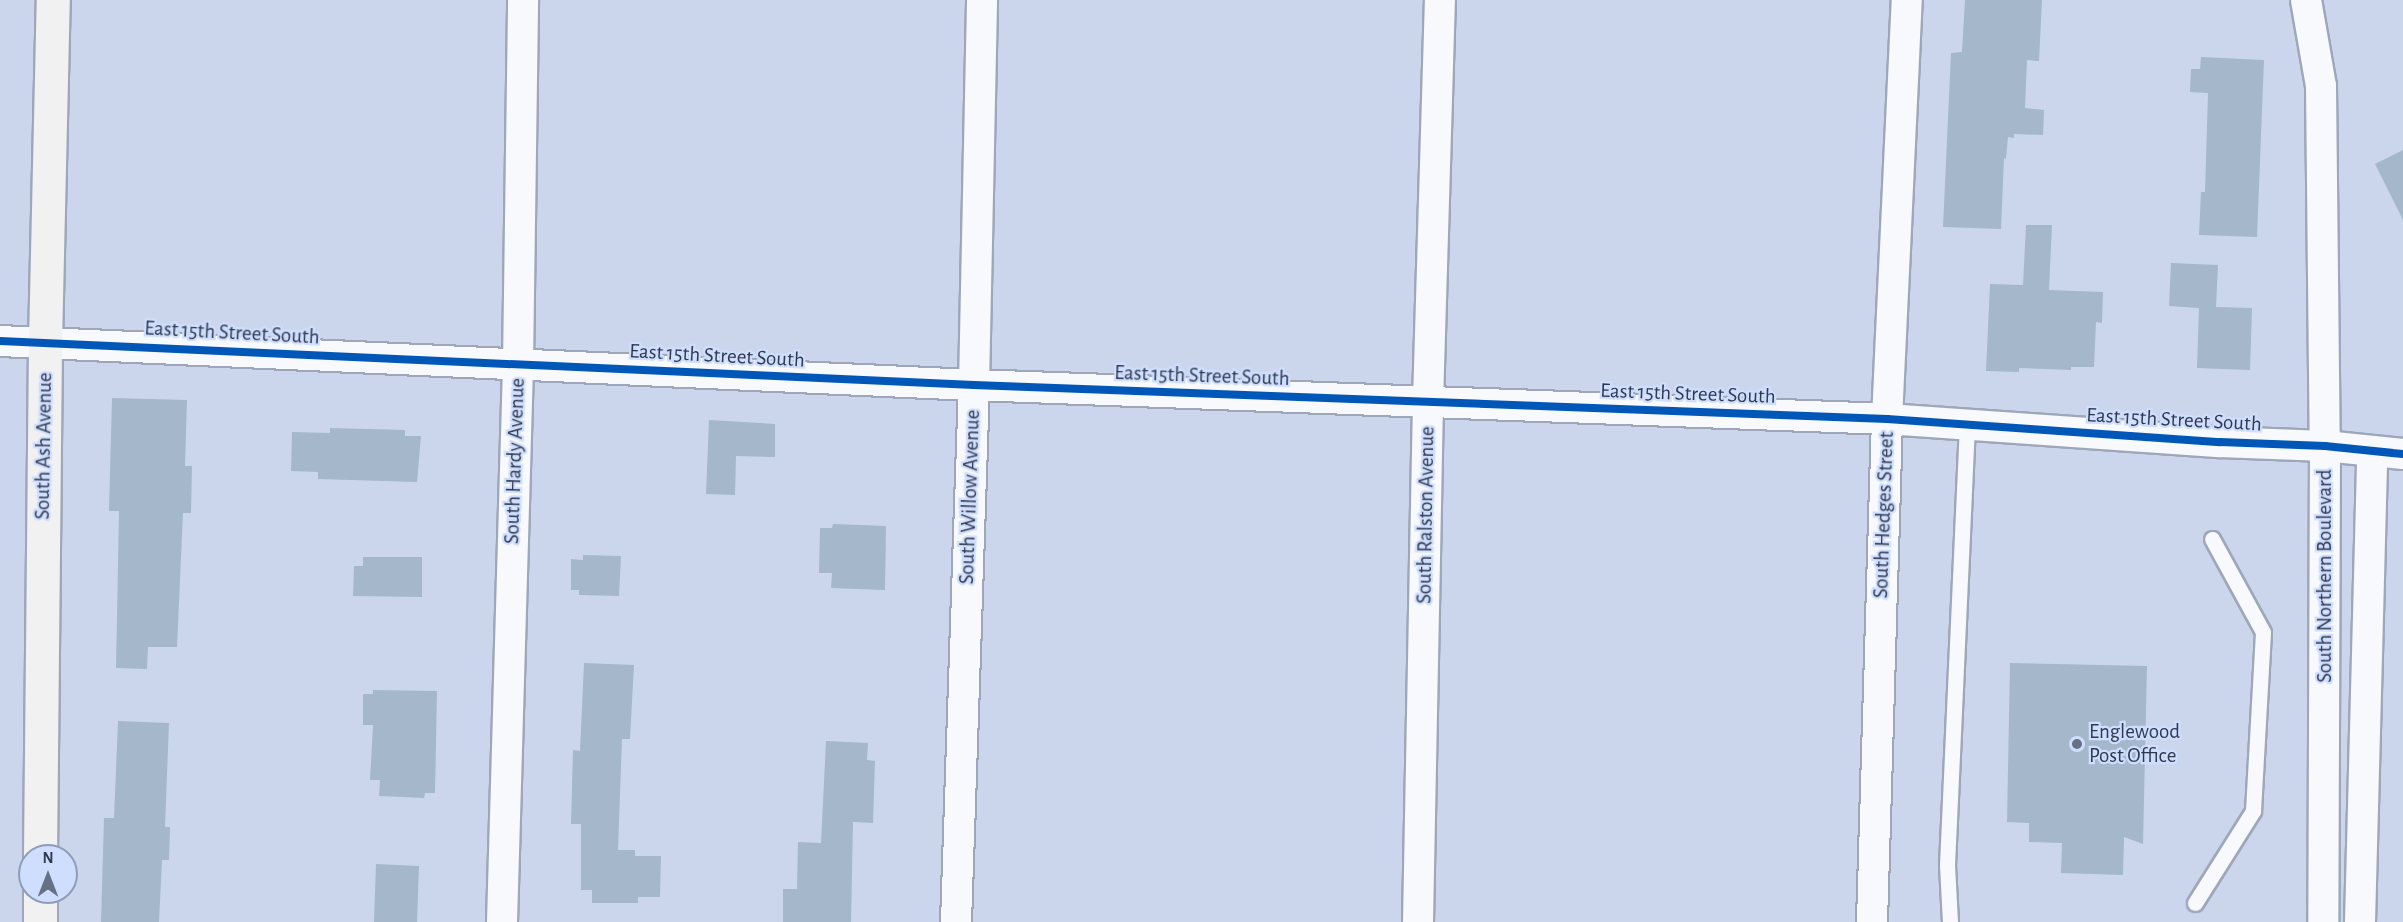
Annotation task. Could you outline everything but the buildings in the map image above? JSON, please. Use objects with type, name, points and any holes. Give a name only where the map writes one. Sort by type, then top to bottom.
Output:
[{"type":"street","name":"South Ash Avenue","points":[[40,844],[45,342],[53,0]]},
{"type":"street","name":"South Hardy Avenue","points":[[502,922],[518,365],[523,0]]},
{"type":"street","name":"South Willow Avenue","points":[[956,922],[974,386],[982,0]]},
{"type":"street","name":"South Ralston Avenue","points":[[1418,922],[1428,402],[1440,0]]},
{"type":"street","name":"South Hedges Street","points":[[1872,922],[1887,419],[1907,0]]},
{"type":"street","name":"South Northern Boulevard","points":[[2306,0],[2321,86],[2325,446],[2323,922]]},
{"type":"street","name":"East 15th Street South","points":[[0,341],[974,386],[1887,419],[2220,442],[2325,446],[2403,454]]},
{"type":"street","name":"South Northern Boulevard","points":[[2360,922],[2372,451]]},
{"type":"street","points":[[40,904],[40,922]]},
{"type":"lane","points":[[1950,922],[1947,865],[1967,425]]},
{"type":"lane","points":[[2195,903],[2253,811],[2263,632],[2212,539]]},
{"type":"cycle path","points":[[0,341],[974,385],[1887,419],[2220,442],[2325,446],[2403,454]]},
{"type":"place","name":"Englewood Post Office","points":[[2077,744]]}]
